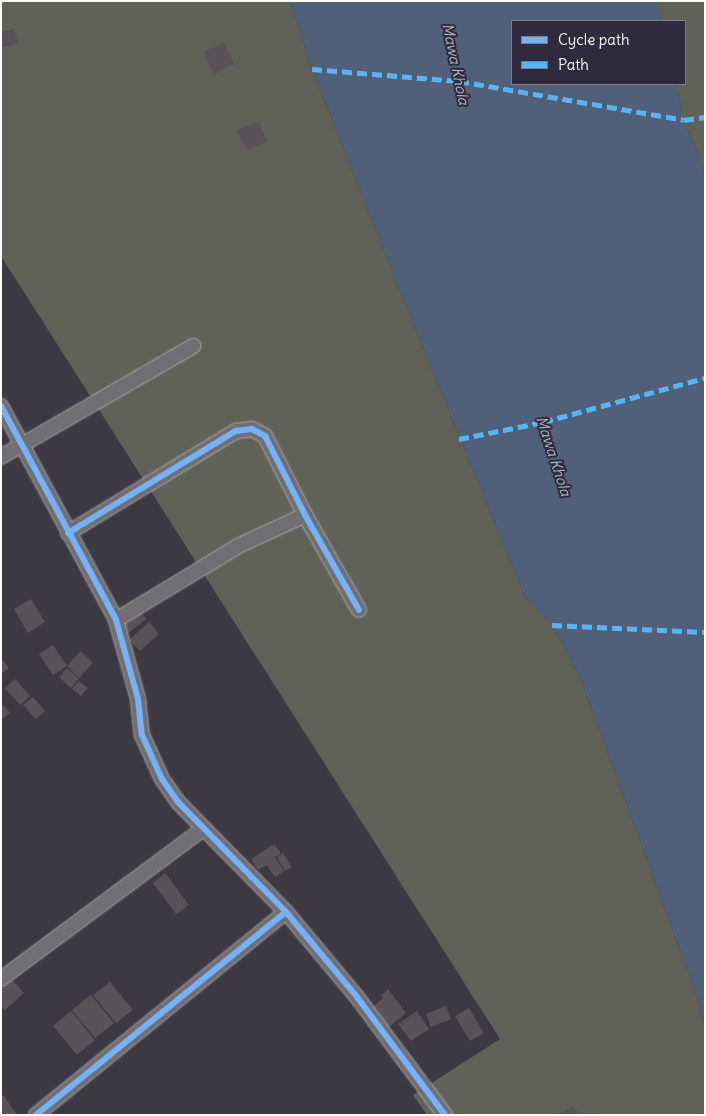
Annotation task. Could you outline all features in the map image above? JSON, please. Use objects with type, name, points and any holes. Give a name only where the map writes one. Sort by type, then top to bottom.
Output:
[{"type":"street","points":[[1,457],[193,346]]},
{"type":"street","points":[[1,406],[116,620],[138,699],[140,725],[146,746],[162,779],[178,802],[286,912],[357,997],[445,1115]]},
{"type":"street","points":[[68,533],[236,431],[252,429],[265,436],[305,515],[359,610]]},
{"type":"street","points":[[116,620],[238,546],[305,515]]},
{"type":"street","points":[[1,979],[204,828]]},
{"type":"street","points":[[36,1115],[286,912]]},
{"type":"shaded area","points":[[1,1],[290,1],[312,69],[401,294],[525,597],[552,625],[580,677],[690,977],[705,1024],[705,1115],[427,1115],[413,1095],[500,1039],[1,256]]},
{"type":"shaded area","points":[[656,1],[705,1],[705,172],[684,120],[676,85],[686,85],[686,20],[661,20]]},
{"type":"water","name":"Mawa Khola","points":[[290,1],[656,1],[658,5],[661,20],[511,20],[511,85],[676,85],[684,120],[705,172],[705,1024],[690,977],[580,677],[552,625],[525,597],[401,294],[312,69]]},
{"type":"building","points":[[14,29],[18,43],[1,48],[1,32]]},
{"type":"building","points":[[224,42],[234,64],[214,74],[203,52]]},
{"type":"building","points":[[259,121],[267,142],[246,150],[237,130]]},
{"type":"building","points":[[31,599],[45,622],[28,633],[14,609]]},
{"type":"building","points":[[139,610],[146,619],[127,634],[120,626]]},
{"type":"building","points":[[149,622],[159,634],[140,651],[129,640]]},
{"type":"building","points":[[53,645],[67,666],[53,675],[39,654]]},
{"type":"building","points":[[81,651],[93,663],[79,678],[67,666]]},
{"type":"building","points":[[1,658],[9,668],[1,674]]},
{"type":"building","points":[[67,668],[79,679],[71,688],[59,677]]},
{"type":"building","points":[[15,679],[30,696],[20,705],[5,688]]},
{"type":"building","points":[[79,681],[88,688],[81,696],[72,689]]},
{"type":"building","points":[[33,697],[45,711],[36,719],[23,705]]},
{"type":"building","points":[[4,705],[10,713],[1,720],[1,707]]},
{"type":"building","points":[[274,844],[281,853],[275,857],[284,871],[275,877],[266,865],[258,870],[251,859]]},
{"type":"building","points":[[283,853],[292,867],[285,871],[277,857]]},
{"type":"building","points":[[165,873],[189,905],[176,914],[153,883]]},
{"type":"building","points":[[9,976],[24,993],[5,1010],[1,1006],[1,983]]},
{"type":"building","points":[[110,982],[133,1010],[116,1023],[93,995]]},
{"type":"building","points":[[388,989],[406,1013],[388,1028],[371,1009],[383,998],[381,996]]},
{"type":"building","points":[[91,995],[114,1023],[95,1038],[72,1010]]},
{"type":"building","points":[[446,1006],[451,1019],[431,1027],[426,1014]]},
{"type":"building","points":[[469,1008],[484,1033],[470,1041],[455,1016]]},
{"type":"building","points":[[71,1011],[95,1040],[77,1055],[53,1026]]},
{"type":"building","points":[[417,1011],[429,1029],[411,1041],[398,1024]]},
{"type":"building","points":[[3,1095],[16,1113],[13,1115],[1,1115],[1,1096]]},
{"type":"building","points":[[573,1106],[579,1115],[558,1115]]},
{"type":"marked path","points":[[312,69],[459,81],[684,120],[705,117]]},
{"type":"marked path","points":[[459,439],[543,422],[705,378]]},
{"type":"marked path","points":[[552,625],[705,632]]},
{"type":"cycle path","points":[[1,406],[116,620],[138,699],[142,735],[162,779],[178,802],[286,912],[357,997],[445,1115]]},
{"type":"cycle path","points":[[68,533],[236,431],[252,429],[265,436],[305,515],[359,610]]},
{"type":"cycle path","points":[[36,1115],[286,912]]}]
